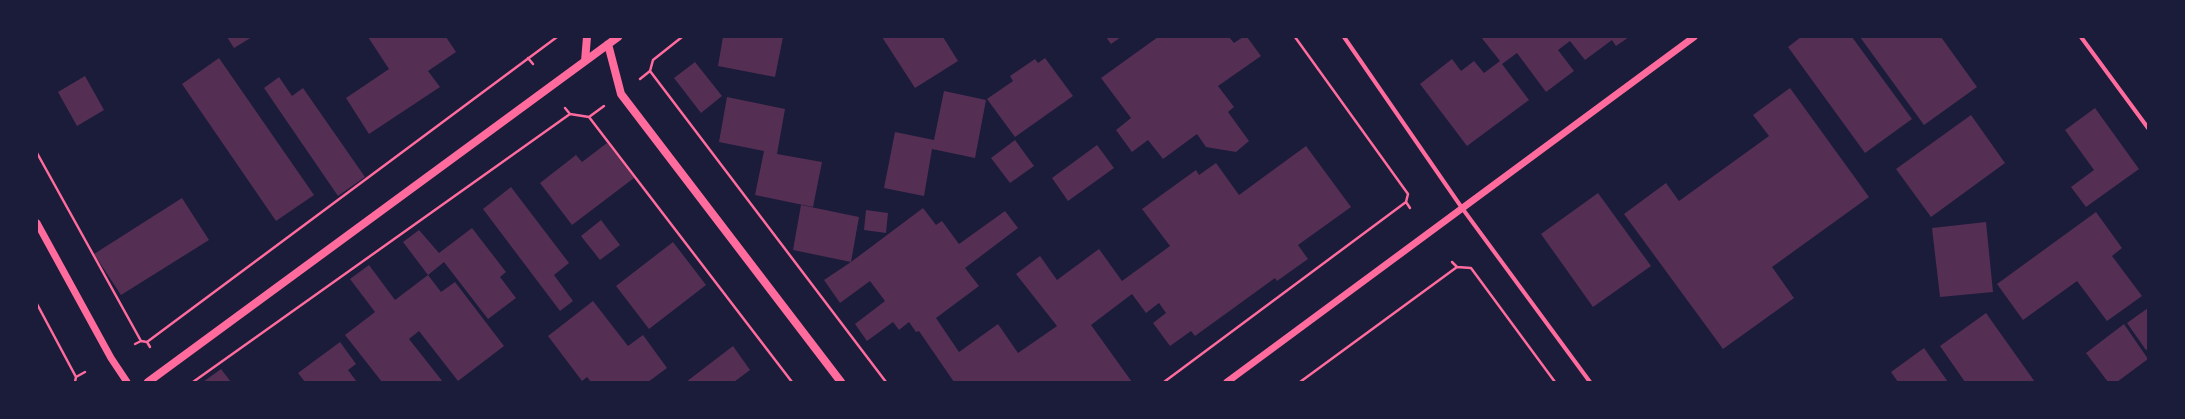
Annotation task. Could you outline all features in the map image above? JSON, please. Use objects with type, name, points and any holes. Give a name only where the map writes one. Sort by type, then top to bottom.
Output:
[{"type":"main road","points":[[585,61],[587,37]]},
{"type":"main road","points":[[148,382],[618,37]]},
{"type":"main road","points":[[608,44],[621,94],[840,382]]},
{"type":"street","points":[[1344,37],[1462,208],[1590,382]]},
{"type":"street","points":[[1227,382],[1694,37]]},
{"type":"street","points":[[2081,37],[2148,128]]},
{"type":"street","points":[[37,223],[111,358],[128,382]]},
{"type":"path","points":[[135,344],[141,341],[147,342],[556,37]]},
{"type":"path","points":[[682,37],[653,60],[650,71],[886,382]]},
{"type":"path","points":[[1164,382],[1406,202],[1408,194],[1295,37]]},
{"type":"path","points":[[528,58],[533,64]]},
{"type":"path","points":[[565,108],[570,114]]},
{"type":"path","points":[[193,382],[570,114],[589,116],[792,382]]},
{"type":"path","points":[[37,153],[141,341]]},
{"type":"path","points":[[1406,202],[1410,208]]},
{"type":"path","points":[[1452,262],[1457,267]]},
{"type":"path","points":[[1300,382],[1457,267],[1471,268],[1555,382]]},
{"type":"path","points":[[37,304],[76,377],[75,382]]},
{"type":"path","points":[[147,342],[150,347]]},
{"type":"path","points":[[76,377],[85,372]]},
{"type":"building","points":[[227,37],[252,37],[234,48]]},
{"type":"building","points":[[368,37],[446,37],[456,52],[428,71],[440,87],[369,134],[346,98],[389,69]]},
{"type":"building","points":[[723,37],[783,37],[775,77],[718,66]]},
{"type":"building","points":[[882,37],[943,37],[958,61],[915,88]]},
{"type":"building","points":[[1106,37],[1121,37],[1111,44]]},
{"type":"building","points":[[1158,37],[1229,37],[1234,43],[1243,37],[1247,37],[1261,56],[1218,86],[1234,107],[1228,112],[1249,141],[1236,152],[1206,147],[1197,134],[1163,159],[1148,140],[1132,152],[1116,130],[1131,118],[1101,78]]},
{"type":"building","points":[[1481,37],[1629,37],[1616,46],[1612,40],[1585,60],[1570,41],[1558,50],[1574,71],[1546,92],[1517,53],[1502,64],[1529,100],[1467,146],[1420,84],[1452,59],[1461,71],[1474,61],[1484,73],[1500,61]]},
{"type":"building","points":[[1801,37],[1852,37],[1912,119],[1865,153],[1788,47]]},
{"type":"building","points":[[1860,37],[1941,37],[1977,87],[1924,125]]},
{"type":"building","points":[[219,58],[314,195],[276,221],[182,84]]},
{"type":"building","points":[[1045,58],[1073,96],[1015,137],[987,99],[1013,81],[1010,76],[1035,59],[1038,63]]},
{"type":"building","points":[[695,62],[722,96],[701,113],[674,78]]},
{"type":"building","points":[[85,76],[104,110],[77,126],[58,92]]},
{"type":"building","points":[[279,77],[292,96],[303,88],[365,177],[338,196],[264,88]]},
{"type":"building","points":[[1790,88],[1869,197],[1772,267],[1794,298],[1723,349],[1624,214],[1666,183],[1679,201],[1769,136],[1753,115]]},
{"type":"building","points":[[944,91],[986,100],[975,158],[932,149],[924,196],[884,188],[895,132],[934,140]]},
{"type":"building","points":[[727,97],[785,109],[777,154],[822,162],[813,207],[755,195],[764,151],[719,142]]},
{"type":"building","points":[[2095,108],[2139,169],[2086,207],[2071,187],[2094,170],[2065,130]]},
{"type":"building","points":[[1971,115],[2005,163],[1931,217],[1896,169]]},
{"type":"building","points":[[1015,140],[1034,166],[1010,183],[991,158]]},
{"type":"building","points":[[607,143],[634,178],[572,225],[540,183],[576,155],[582,162]]},
{"type":"building","points":[[1097,145],[1114,168],[1068,201],[1052,178]]},
{"type":"building","points":[[1306,146],[1351,207],[1298,245],[1308,259],[1277,281],[1275,278],[1195,336],[1191,331],[1170,346],[1153,323],[1166,313],[1159,303],[1146,313],[1132,294],[1091,325],[1132,382],[954,382],[919,331],[916,332],[909,322],[899,330],[893,322],[867,341],[855,324],[885,301],[870,281],[840,303],[824,280],[851,262],[923,208],[936,225],[942,221],[959,244],[1005,211],[1018,228],[965,268],[979,286],[936,318],[959,352],[998,324],[1018,353],[1057,326],[1016,274],[1040,256],[1057,280],[1099,249],[1122,281],[1170,246],[1142,209],[1196,170],[1199,175],[1216,163],[1239,195]]},
{"type":"building","points":[[511,187],[569,263],[554,275],[573,301],[560,311],[483,209]]},
{"type":"building","points":[[1598,193],[1651,266],[1593,307],[1541,234]]},
{"type":"building","points":[[182,198],[209,240],[121,295],[94,254]]},
{"type":"building","points":[[801,205],[859,217],[851,262],[793,250]]},
{"type":"building","points":[[866,210],[888,213],[886,233],[864,230]]},
{"type":"building","points":[[2096,212],[2122,248],[2112,256],[2142,296],[2107,321],[2077,281],[2023,320],[1997,284]]},
{"type":"building","points":[[601,220],[620,245],[600,260],[581,236]]},
{"type":"building","points":[[1986,222],[1993,292],[1940,297],[1932,228]]},
{"type":"building","points":[[472,228],[506,272],[500,277],[516,298],[488,319],[444,262],[428,275],[403,242],[419,230],[439,253]]},
{"type":"building","points":[[673,242],[706,285],[649,329],[616,286]]},
{"type":"building","points":[[369,265],[395,300],[428,275],[441,292],[455,282],[504,346],[458,381],[419,331],[409,339],[443,382],[382,382],[345,335],[375,312],[350,279]]},
{"type":"building","points":[[593,301],[628,346],[643,335],[667,368],[648,382],[591,382],[587,377],[582,381],[548,336]]},
{"type":"building","points":[[2148,308],[2148,349],[2146,350],[2127,323]]},
{"type":"building","points":[[1986,313],[2035,382],[1965,382],[1940,346]]},
{"type":"building","points":[[2124,324],[2148,359],[2117,382],[2108,382],[2086,353]]},
{"type":"building","points":[[340,342],[356,364],[348,370],[357,382],[305,382],[298,373]]},
{"type":"building","points":[[733,346],[750,370],[734,382],[686,382]]},
{"type":"building","points":[[1924,348],[1948,382],[1898,382],[1891,372]]},
{"type":"building","points":[[221,369],[231,382],[203,382]]}]
